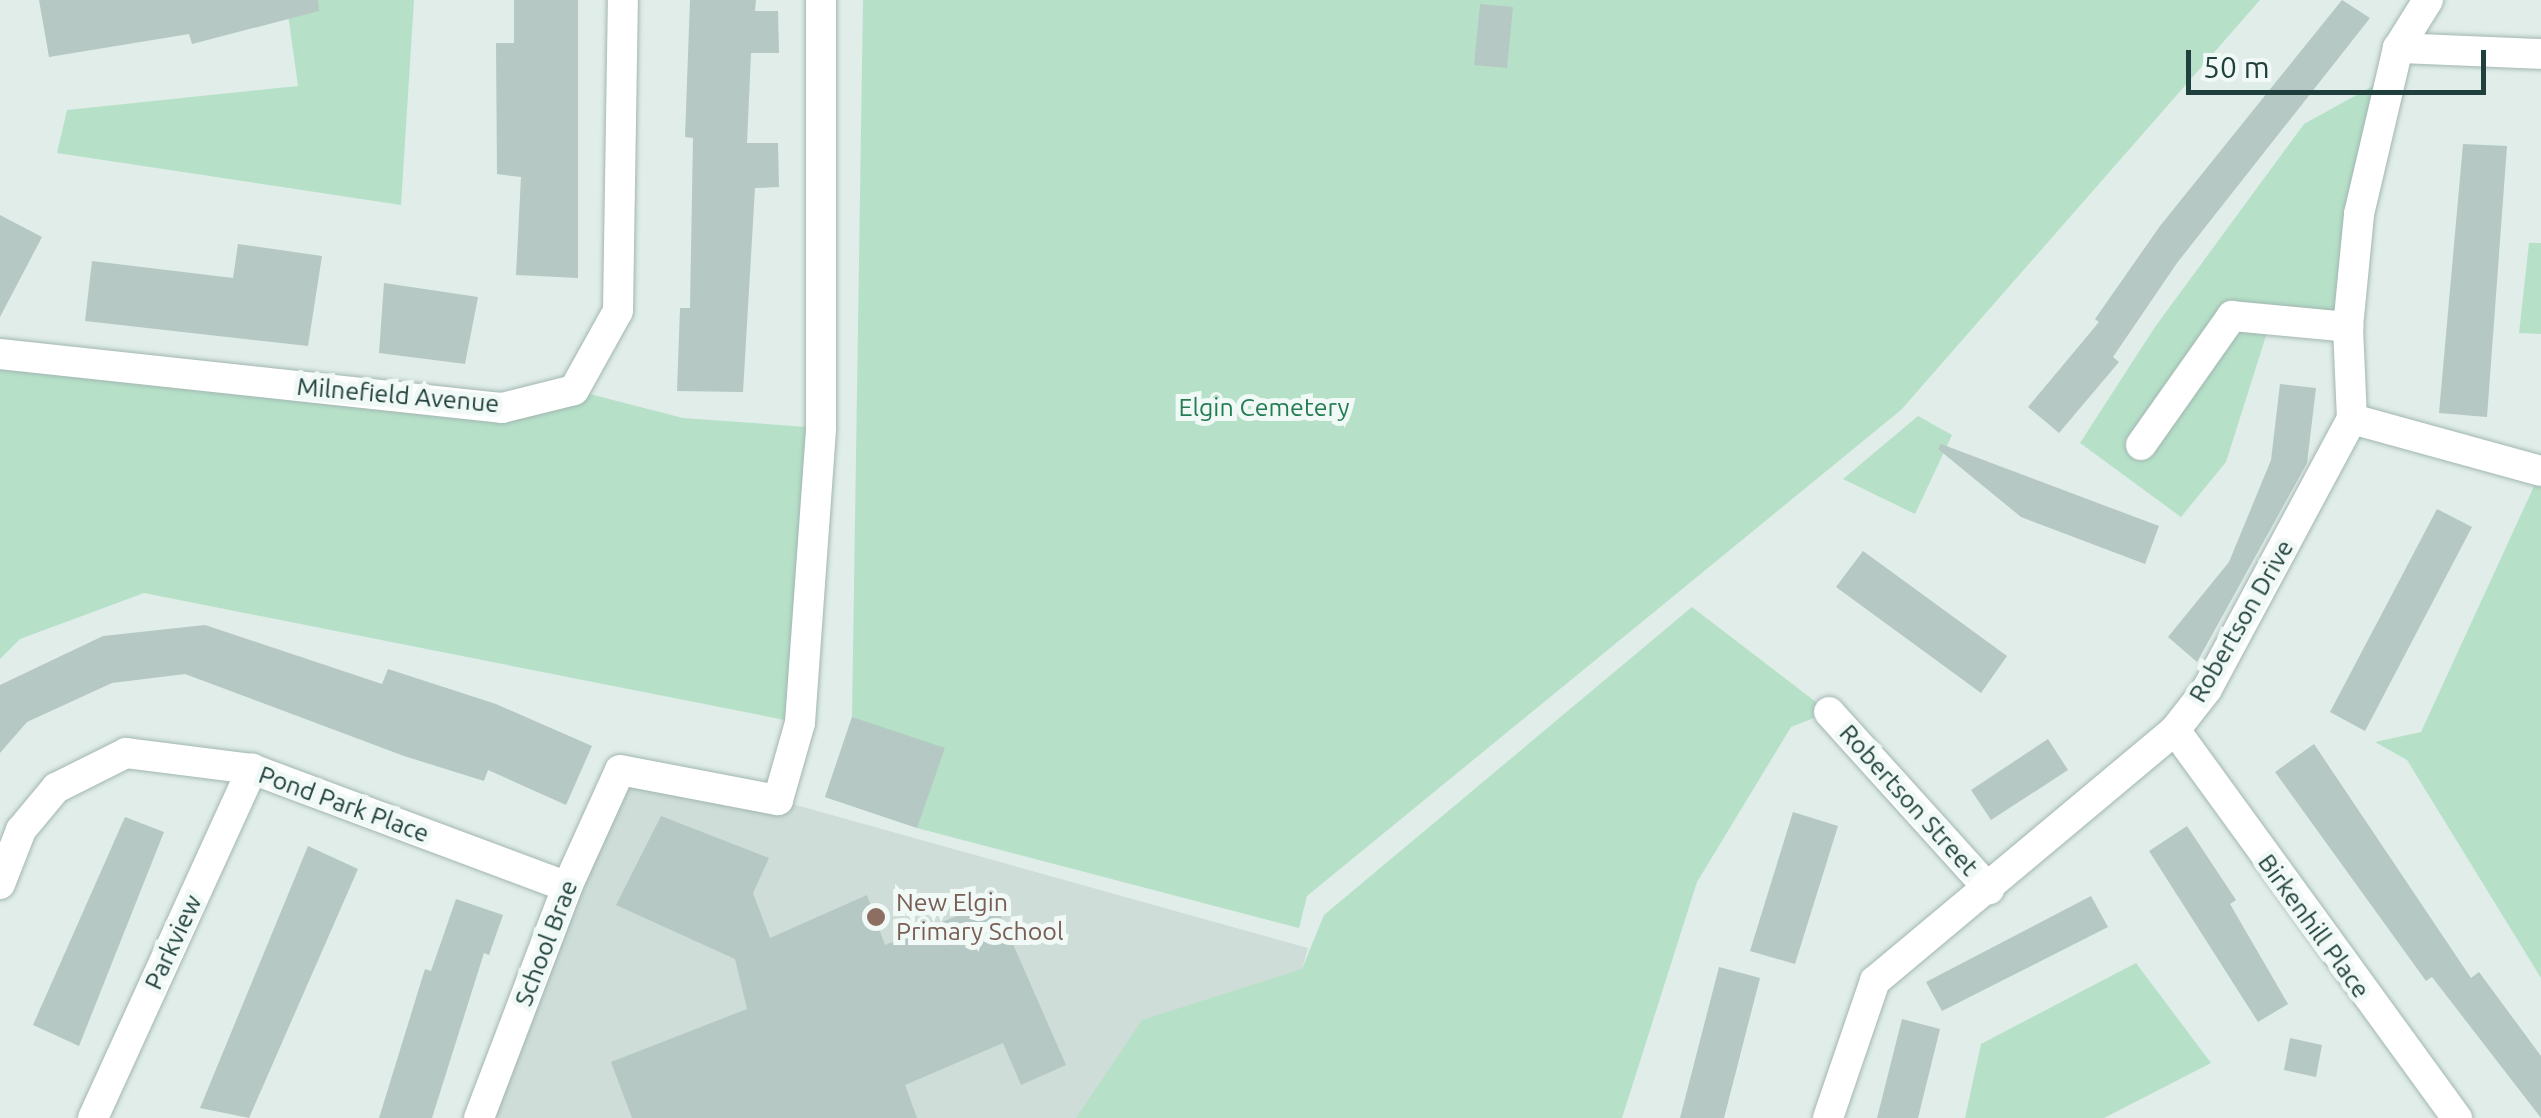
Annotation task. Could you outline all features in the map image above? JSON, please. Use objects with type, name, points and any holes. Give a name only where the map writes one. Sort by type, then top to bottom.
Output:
[{"type":"street","name":"Milnefield Avenue","points":[[0,354],[502,408],[574,390],[618,311],[622,0]]},
{"type":"street","name":"School Brae","points":[[479,1118],[567,886],[620,770],[778,800],[800,723],[820,428],[821,0]]},
{"type":"street","points":[[2428,0],[2398,48],[2359,214],[2348,327],[2352,419],[2541,470]]},
{"type":"street","points":[[2398,48],[2541,54]]},
{"type":"street","points":[[2141,446],[2232,316],[2348,327]]},
{"type":"street","name":"Robertson Drive","points":[[1828,1118],[1875,981],[2176,730],[2207,688],[2352,419]]},
{"type":"street","name":"Robertson Street","points":[[1829,712],[1988,889]]},
{"type":"street","name":"Birkenhill Place","points":[[2176,730],[2457,1118]]},
{"type":"street","name":"Pond Park Place","points":[[0,884],[10,825],[56,788],[126,753],[252,769],[567,886]]},
{"type":"street","name":"Parkview","points":[[95,1117],[252,769]]},
{"type":"shaded area","name":"New Elgin Primary School","points":[[620,770],[778,800],[1308,948],[1302,969],[1468,1118],[479,1118]]},
{"type":"green space","points":[[286,0],[414,0],[401,205],[57,153],[67,110],[298,86]]},
{"type":"green space","name":"Elgin Cemetery","points":[[863,0],[2260,0],[1901,410],[1307,896],[1299,928],[917,828],[825,797],[852,717]]},
{"type":"green space","points":[[2391,76],[2348,327],[2271,320],[2226,462],[2181,517],[2080,443],[2155,327],[2304,124]]},
{"type":"green space","points":[[2529,243],[2541,243],[2541,334],[2519,333]]},
{"type":"green space","points":[[0,354],[502,408],[574,390],[683,418],[821,428],[800,723],[144,593],[20,639],[0,659]]},
{"type":"green space","points":[[1918,416],[1952,435],[1915,514],[1843,479]]},
{"type":"green space","points":[[2541,471],[2541,978],[2407,760],[2375,742],[2421,732]]},
{"type":"green space","points":[[1692,607],[1829,712],[1791,727],[1697,882],[1622,1118],[1076,1118],[1142,1020],[1302,969],[1324,915]]},
{"type":"green space","points":[[2136,963],[2211,1063],[2104,1118],[1965,1118],[1981,1044]]},
{"type":"building","points":[[39,0],[318,0],[319,11],[192,44],[189,34],[49,57]]},
{"type":"building","points":[[514,0],[578,0],[578,278],[516,275],[521,177],[497,174],[496,43],[514,43]]},
{"type":"building","points":[[690,0],[756,0],[755,11],[778,11],[779,53],[751,53],[747,143],[778,143],[779,187],[755,188],[743,392],[677,391],[680,308],[690,308],[693,138],[685,137]]},
{"type":"building","points":[[2342,0],[2370,18],[2177,263],[2113,357],[2119,362],[2059,433],[2028,407],[2099,322],[2095,319],[2160,226]]},
{"type":"building","points":[[1480,4],[1513,7],[1507,68],[1474,65]]},
{"type":"building","points":[[2463,144],[2507,146],[2487,417],[2439,413]]},
{"type":"building","points":[[0,215],[42,237],[0,317]]},
{"type":"building","points":[[238,244],[322,256],[308,346],[85,321],[92,261],[233,278]]},
{"type":"building","points":[[384,283],[478,297],[465,364],[379,353]]},
{"type":"building","points":[[2280,384],[2316,388],[2307,463],[2197,662],[2168,637],[2229,562],[2271,460]]},
{"type":"building","points":[[1941,444],[2159,526],[2145,564],[2021,517],[1938,449]]},
{"type":"building","points":[[2437,509],[2472,527],[2365,731],[2330,712]]},
{"type":"building","points":[[1863,551],[2007,656],[1981,693],[1836,587]]},
{"type":"building","points":[[205,625],[382,684],[388,669],[496,704],[592,746],[566,805],[488,770],[484,781],[404,756],[185,674],[112,683],[27,722],[0,753],[0,685],[103,636]]},
{"type":"building","points":[[852,717],[945,748],[917,828],[825,797]]},
{"type":"building","points":[[2048,739],[2068,770],[1991,820],[1971,790]]},
{"type":"building","points":[[2314,744],[2471,978],[2479,972],[2541,1056],[2541,1118],[2432,977],[2426,981],[2275,772]]},
{"type":"building","points":[[1793,812],[1838,826],[1795,964],[1750,951]]},
{"type":"building","points":[[661,816],[769,858],[753,893],[770,938],[867,895],[885,945],[994,901],[1066,1065],[1021,1085],[1003,1043],[905,1085],[917,1118],[632,1118],[611,1062],[747,1009],[735,959],[616,905]]},
{"type":"building","points":[[125,817],[164,832],[79,1046],[33,1025]]},
{"type":"building","points":[[2187,826],[2236,900],[2230,904],[2288,1004],[2258,1022],[2149,851]]},
{"type":"building","points":[[308,846],[358,869],[249,1118],[200,1108]]},
{"type":"building","points":[[2091,896],[2108,927],[1942,1011],[1926,982]]},
{"type":"building","points":[[456,899],[503,915],[489,955],[484,953],[432,1118],[379,1118],[425,969],[431,971]]},
{"type":"building","points":[[1719,967],[1760,978],[1724,1118],[1680,1118]]},
{"type":"building","points":[[1902,1019],[1940,1029],[1918,1118],[1877,1118]]},
{"type":"building","points":[[2290,1038],[2322,1045],[2316,1077],[2284,1070]]},
{"type":"place","name":"New Elgin Primary School","points":[[876,917]]}]
